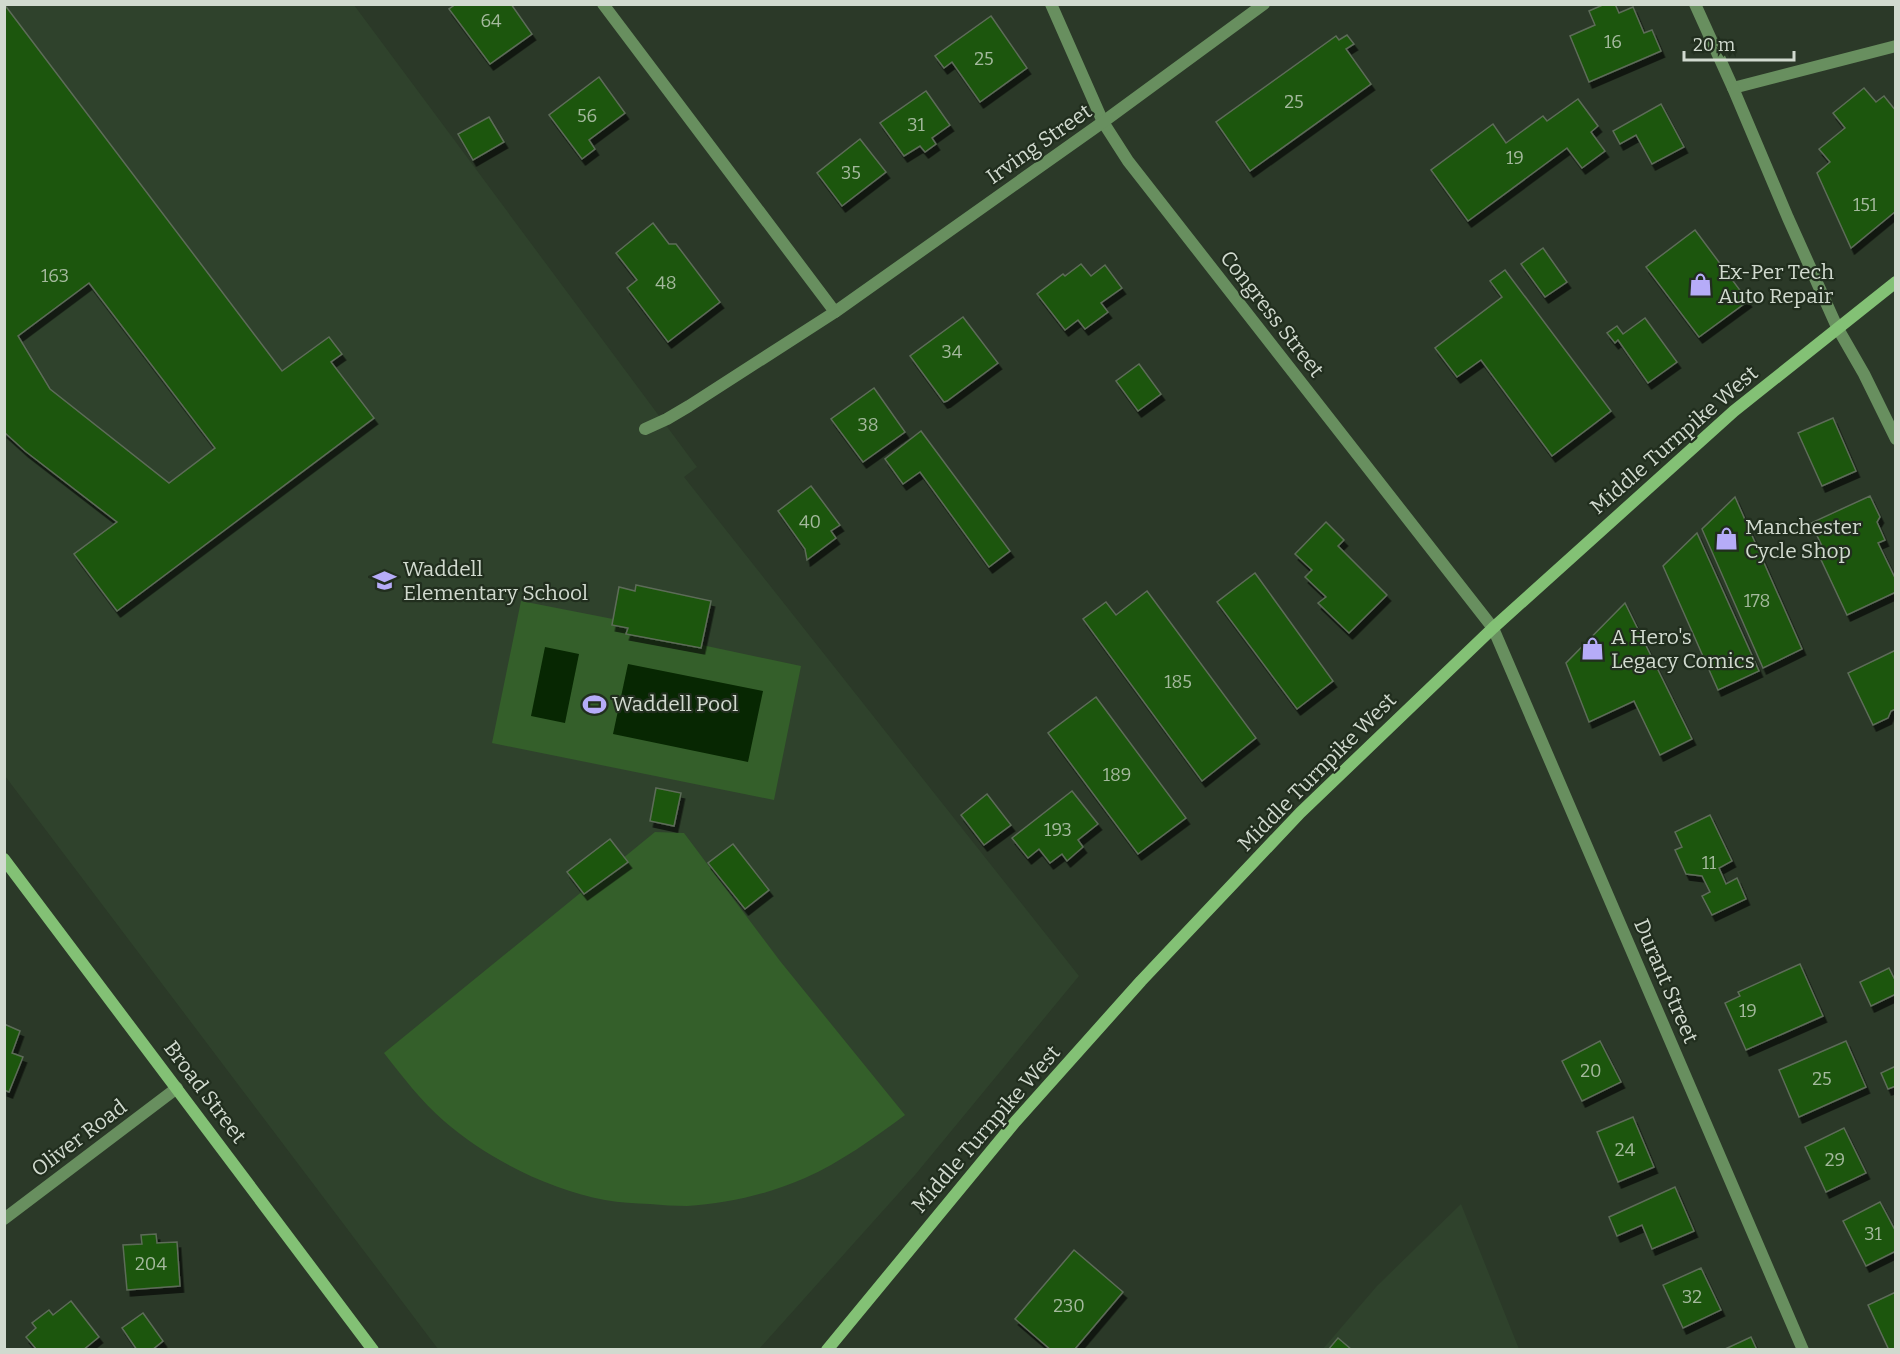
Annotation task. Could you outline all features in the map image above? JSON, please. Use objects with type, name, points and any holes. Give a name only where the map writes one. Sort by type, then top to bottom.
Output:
[{"type":"main road","name":"Middle Turnpike West","points":[[827,1350],[1015,1122],[1141,981],[1300,813],[1493,628],[1734,411],[1896,282]]},
{"type":"main road","name":"Broad Street","points":[[4,859],[373,1350]]},
{"type":"street","points":[[603,4],[835,312]]},
{"type":"street","name":"Congress Street","points":[[1051,4],[1103,122],[1128,161],[1493,628]]},
{"type":"street","name":"Irving Street","points":[[645,429],[689,406],[835,312],[1103,122],[1264,4]]},
{"type":"street","points":[[1695,4],[1838,327],[1896,440]]},
{"type":"street","points":[[1733,88],[1896,46]]},
{"type":"street","name":"Durant Street","points":[[1493,628],[1803,1350]]},
{"type":"street","name":"Oliver Road","points":[[4,1219],[177,1088]]},
{"type":"shaded area","name":"Waddell Elementary School","points":[[5,5],[354,5],[697,467],[684,477],[1079,976],[915,1175],[759,1349],[438,1349],[5,776]]},
{"type":"shaded area","name":"Waddell Pool","points":[[521,601],[613,619],[612,625],[628,628],[627,634],[701,648],[702,645],[801,666],[774,800],[492,743]]},
{"type":"shaded area","points":[[545,647],[579,654],[565,723],[531,716]]},
{"type":"shaded area","points":[[628,664],[763,691],[748,762],[613,734]]},
{"type":"shaded area","points":[[655,832],[684,833],[780,961],[905,1115],[844,1157],[791,1184],[732,1200],[678,1206],[605,1200],[541,1180],[499,1160],[461,1135],[420,1097],[384,1053]]},
{"type":"shaded area","points":[[1461,1204],[1519,1349],[1322,1350],[1377,1286]]},
{"type":"building","points":[[4,4],[282,371],[329,337],[342,354],[331,362],[374,418],[117,611],[74,554],[117,522],[4,432]],"holes":[[[89,283],[215,448],[169,483],[50,389],[18,336]]]},
{"type":"building","points":[[456,4],[511,4],[532,34],[490,64],[449,9]]},
{"type":"building","points":[[1605,4],[1615,4],[1619,13],[1633,7],[1644,33],[1652,30],[1661,51],[1589,82],[1570,36],[1595,25],[1589,11]]},
{"type":"building","points":[[991,16],[1027,68],[980,102],[952,62],[944,68],[935,56]]},
{"type":"building","points":[[1347,35],[1354,44],[1346,49],[1371,84],[1250,171],[1216,122],[1336,36],[1339,40]]},
{"type":"building","points":[[599,77],[625,113],[589,140],[595,149],[582,159],[549,115]]},
{"type":"building","points":[[1864,88],[1876,102],[1884,96],[1896,111],[1896,211],[1851,248],[1817,173],[1830,162],[1819,149],[1845,128],[1833,113]]},
{"type":"building","points":[[926,91],[950,125],[932,138],[936,144],[925,152],[920,146],[904,156],[880,123]]},
{"type":"building","points":[[1578,99],[1598,126],[1591,132],[1605,151],[1582,168],[1567,148],[1468,221],[1431,170],[1493,124],[1506,143],[1543,116],[1547,121]]},
{"type":"building","points":[[1661,104],[1684,147],[1652,164],[1636,135],[1620,144],[1613,131]]},
{"type":"building","points":[[489,117],[504,142],[473,160],[458,134]]},
{"type":"building","points":[[860,139],[886,172],[842,206],[817,173]]},
{"type":"building","points":[[653,223],[669,244],[676,244],[720,302],[668,342],[627,288],[637,280],[616,253]]},
{"type":"building","points":[[1695,230],[1748,301],[1699,337],[1646,267]]},
{"type":"building","points":[[1543,248],[1567,282],[1545,297],[1521,264]]},
{"type":"building","points":[[1081,264],[1091,276],[1105,265],[1122,288],[1101,303],[1108,312],[1085,329],[1078,320],[1065,330],[1037,294],[1063,274],[1065,276]]},
{"type":"building","points":[[1505,270],[1611,411],[1552,456],[1481,360],[1457,377],[1435,348],[1502,297],[1490,281]]},
{"type":"building","points":[[963,317],[998,363],[944,402],[910,356]]},
{"type":"building","points":[[1645,318],[1677,362],[1648,383],[1618,340],[1615,343],[1607,333],[1617,326],[1623,334]]},
{"type":"building","points":[[1139,364],[1161,394],[1138,411],[1116,381]]},
{"type":"building","points":[[874,388],[905,432],[863,462],[831,419]]},
{"type":"building","points":[[1833,418],[1856,471],[1822,486],[1798,433]]},
{"type":"building","points":[[921,431],[1010,551],[989,567],[920,472],[903,484],[885,459]]},
{"type":"building","points":[[811,486],[840,525],[831,531],[836,538],[807,560],[805,549],[778,511]]},
{"type":"building","points":[[1870,496],[1880,517],[1877,522],[1885,540],[1878,543],[1896,580],[1896,592],[1847,615],[1816,549],[1822,546],[1811,523]]},
{"type":"building","points":[[1735,497],[1802,649],[1763,668],[1702,529]]},
{"type":"building","points":[[1326,522],[1344,540],[1338,546],[1387,595],[1349,633],[1318,603],[1326,597],[1305,577],[1312,570],[1295,554]]},
{"type":"building","points":[[1697,533],[1759,671],[1718,690],[1663,566]]},
{"type":"building","points":[[1255,573],[1333,681],[1297,709],[1217,602]]},
{"type":"building","points":[[636,585],[711,601],[701,648],[626,634],[628,628],[612,625],[619,587],[635,591]]},
{"type":"building","points":[[1147,591],[1256,738],[1202,781],[1083,619],[1106,602],[1116,615]]},
{"type":"building","points":[[1625,603],[1692,739],[1660,755],[1634,701],[1589,722],[1566,663]]},
{"type":"building","points":[[1896,650],[1896,709],[1891,711],[1888,718],[1873,725],[1848,673]]},
{"type":"building","points":[[1096,697],[1186,818],[1138,854],[1048,733]]},
{"type":"building","points":[[656,788],[681,793],[674,826],[650,821]]},
{"type":"building","points":[[1072,791],[1098,824],[1078,840],[1083,847],[1067,861],[1062,854],[1050,863],[1039,849],[1028,858],[1012,838]]},
{"type":"building","points":[[987,794],[1011,825],[984,845],[961,815]]},
{"type":"building","points":[[1710,815],[1732,861],[1719,868],[1726,884],[1737,878],[1746,899],[1712,915],[1702,896],[1710,892],[1702,876],[1686,874],[1675,850],[1682,847],[1675,832]]},
{"type":"building","points":[[610,839],[628,862],[584,894],[567,872]]},
{"type":"building","points":[[733,844],[769,890],[745,909],[708,863]]},
{"type":"building","points":[[1800,964],[1823,1016],[1746,1050],[1725,1003],[1740,996],[1738,992]]},
{"type":"building","points":[[1889,968],[1896,982],[1896,994],[1871,1006],[1860,982]]},
{"type":"building","points":[[4,1024],[20,1031],[12,1053],[23,1057],[9,1092],[4,1090]]},
{"type":"building","points":[[1600,1041],[1621,1082],[1582,1101],[1562,1061]]},
{"type":"building","points":[[1846,1041],[1866,1087],[1799,1117],[1779,1070]]},
{"type":"building","points":[[1896,1066],[1896,1086],[1888,1089],[1881,1073]]},
{"type":"building","points":[[1633,1117],[1654,1167],[1618,1182],[1597,1132]]},
{"type":"building","points":[[1844,1128],[1866,1173],[1826,1192],[1805,1147]]},
{"type":"building","points":[[1675,1187],[1694,1231],[1652,1249],[1642,1225],[1617,1236],[1609,1217]]},
{"type":"building","points":[[1880,1202],[1896,1232],[1896,1251],[1866,1266],[1843,1221]]},
{"type":"building","points":[[156,1234],[157,1243],[177,1242],[180,1286],[127,1290],[123,1245],[142,1244],[141,1235]]},
{"type":"building","points":[[1074,1250],[1123,1292],[1074,1350],[1051,1350],[1015,1319]]},
{"type":"building","points":[[1701,1268],[1721,1310],[1683,1328],[1663,1285]]},
{"type":"building","points":[[1896,1292],[1896,1348],[1889,1350],[1868,1305]]},
{"type":"building","points":[[71,1301],[99,1337],[83,1350],[37,1350],[26,1337],[36,1328],[32,1323],[49,1310],[53,1315]]},
{"type":"building","points":[[143,1313],[163,1341],[152,1350],[137,1350],[122,1328]]},
{"type":"building","points":[[1751,1337],[1757,1350],[1723,1350]]},
{"type":"building","points":[[1338,1338],[1352,1350],[1328,1350]]},
{"type":"place","name":"Ex-Per Tech Auto Repair","points":[[1700,284]]},
{"type":"place","name":"Manchester Cycle Shop","points":[[1727,539]]},
{"type":"place","name":"Waddell Elementary School","points":[[385,581]]},
{"type":"place","name":"A Hero's Legacy Comics","points":[[1593,649]]},
{"type":"place","name":"Waddell Pool","points":[[594,704]]}]
